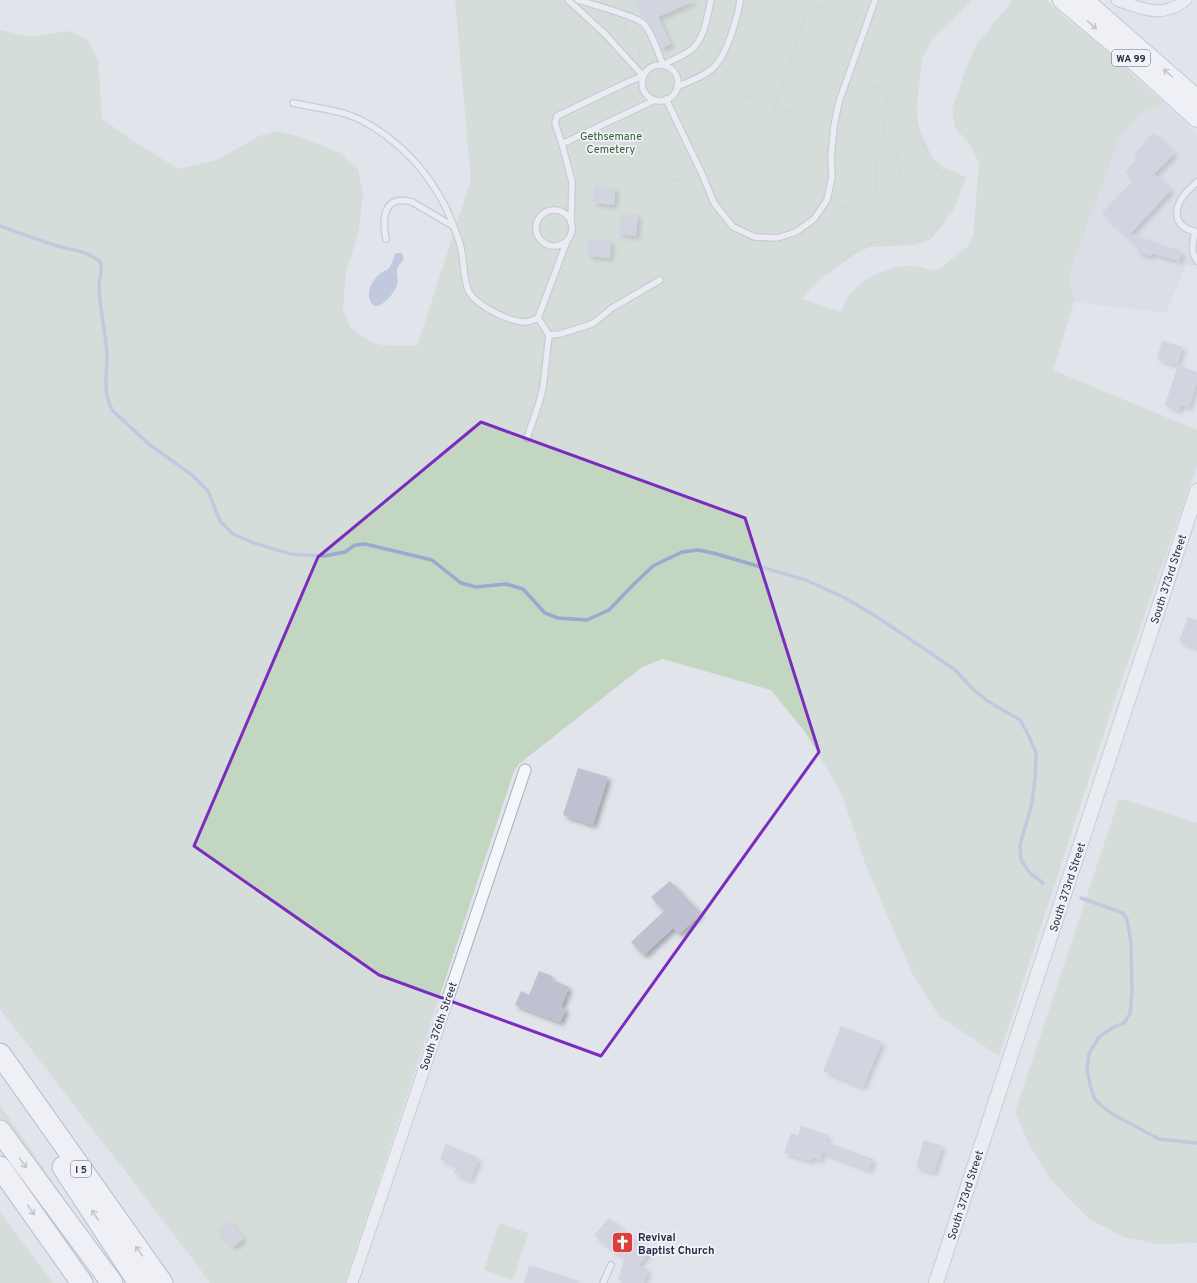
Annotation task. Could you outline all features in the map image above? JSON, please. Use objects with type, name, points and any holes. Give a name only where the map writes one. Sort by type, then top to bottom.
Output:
[{"type":"highway","name":"I 5","points":[[0,1054],[162,1283]]},
{"type":"highway","name":"I 5","points":[[0,1073],[139,1283]]},
{"type":"highway","points":[[0,1131],[112,1283]]},
{"type":"highway","points":[[0,1167],[82,1283]]},
{"type":"main road","name":"WA 99","points":[[1062,0],[1129,56],[1197,118]]},
{"type":"main road","name":"WA 99","points":[[1084,0],[1197,99]]},
{"type":"street","points":[[1117,0],[1159,12],[1179,6],[1186,0]]},
{"type":"street","name":"South 373rd Street","points":[[936,1283],[1197,491]]},
{"type":"street","name":"South 376th Street","points":[[352,1283],[525,770]]},
{"type":"lane","points":[[568,0],[605,34],[643,76]]},
{"type":"lane","points":[[578,0],[627,16],[642,23],[649,31],[663,65]]},
{"type":"lane","points":[[663,65],[690,51],[700,39],[711,0]]},
{"type":"lane","points":[[677,87],[708,72],[720,60],[736,19],[740,0]]},
{"type":"lane","points":[[666,99],[702,174],[714,203],[734,227],[755,237],[777,238],[796,232],[814,219],[827,200],[832,177],[831,158],[834,126],[839,102],[875,0]]},
{"type":"lane","points":[[293,103],[349,115],[361,120],[382,134],[403,151],[432,183],[441,198],[454,226],[462,253],[467,286],[473,297],[484,307],[514,319],[528,322],[538,318],[571,233],[572,182],[555,123],[557,116],[643,76],[651,68],[657,65],[669,67],[673,71],[678,82],[677,87],[675,92],[666,99],[655,100],[562,144]]},
{"type":"lane","points":[[643,76],[642,82],[646,93],[655,100]]},
{"type":"lane","points":[[1197,182],[1178,205],[1176,216],[1180,225],[1190,231],[1196,232],[1192,246],[1193,254],[1197,261]]},
{"type":"lane","points":[[386,239],[384,224],[386,209],[392,203],[399,201],[412,202],[454,226]]},
{"type":"lane","points":[[567,241],[563,244],[554,246],[545,244],[539,238],[537,233],[537,224],[538,220],[545,213],[554,210],[566,216],[571,223]]},
{"type":"lane","points":[[549,335],[560,334],[583,328],[595,322],[612,308],[660,280]]},
{"type":"lane","points":[[527,438],[543,388],[549,335],[538,318]]},
{"type":"lane","points":[[603,1283],[610,1265]]},
{"type":"path","points":[[799,0],[867,24]]},
{"type":"path","points":[[734,227],[810,4]]},
{"type":"path","points":[[676,58],[685,69],[688,82]]},
{"type":"path","points":[[720,60],[738,94],[834,126]]},
{"type":"path","points":[[777,238],[819,272],[826,272],[856,250],[870,243],[886,241],[914,242],[929,238],[940,225],[951,189],[920,137],[913,102],[908,97],[848,76]]},
{"type":"path","points":[[868,214],[875,204],[877,158],[879,146],[883,140],[887,105],[886,98],[878,86]]},
{"type":"path","points":[[883,140],[892,144],[896,151],[900,170],[917,180],[951,189]]},
{"type":"path","points":[[646,157],[654,163],[664,163]]},
{"type":"path","points":[[876,179],[900,170]]},
{"type":"path","points":[[827,200],[932,235]]},
{"type":"highlighted area","points":[[481,422],[745,518],[819,752],[601,1056],[379,975],[194,846],[318,557]]},
{"type":"shaded area","points":[[1164,103],[1197,135],[1197,269],[1186,265],[1166,313],[1074,302],[1069,274],[1121,135],[1139,114]]},
{"type":"green space","name":"Gethsemane Cemetery","points":[[455,0],[972,0],[932,39],[922,59],[917,108],[917,118],[920,131],[933,159],[945,168],[966,177],[955,207],[929,241],[913,245],[870,247],[857,253],[820,279],[802,299],[841,312],[848,297],[859,284],[877,274],[896,267],[906,266],[917,266],[933,270],[939,269],[967,247],[973,236],[979,163],[969,143],[955,128],[952,109],[968,63],[977,44],[1013,0],[1046,0],[1067,20],[1091,37],[1164,103],[1139,114],[1121,135],[1069,274],[1074,302],[1053,370],[1197,430],[1197,466],[1115,699],[999,1056],[939,1016],[912,973],[865,863],[841,792],[805,732],[771,690],[663,659],[642,667],[519,764],[514,771],[345,1283],[210,1283],[0,1009],[0,30],[30,37],[69,31],[88,40],[98,60],[102,119],[178,169],[217,160],[259,136],[277,131],[301,137],[340,153],[358,169],[363,194],[358,235],[346,271],[343,310],[350,327],[369,341],[381,345],[417,346],[471,180]]},
{"type":"green space","points":[[1119,799],[1197,823],[1197,1243],[1158,1244],[1124,1237],[1089,1219],[1051,1180],[1030,1146],[1015,1112]]},
{"type":"green space","points":[[0,1103],[123,1283],[121,1283],[0,1118]]},
{"type":"green space","points":[[0,1212],[53,1283],[0,1283]]},
{"type":"green space","points":[[499,1223],[528,1233],[513,1280],[484,1270]]},
{"type":"water","points":[[402,253],[404,260],[397,268],[398,281],[396,288],[392,295],[382,304],[375,306],[371,303],[369,297],[371,286],[378,276],[390,267],[395,254]]},
{"type":"building","points":[[635,0],[697,0],[658,17],[671,44],[661,49],[653,30],[644,19]]},
{"type":"building","points":[[1153,133],[1175,153],[1154,174],[1171,190],[1130,234],[1182,252],[1179,261],[1152,253],[1152,256],[1137,252],[1139,247],[1102,213],[1133,180],[1125,172],[1138,158],[1134,154]]},
{"type":"building","points":[[594,186],[615,188],[614,205],[593,203]]},
{"type":"building","points":[[621,213],[638,214],[636,236],[619,234]]},
{"type":"building","points":[[589,239],[611,241],[610,258],[588,256]]},
{"type":"building","points":[[1162,341],[1183,347],[1177,365],[1157,359]]},
{"type":"building","points":[[1178,365],[1197,372],[1197,382],[1189,407],[1181,405],[1179,410],[1165,405]]},
{"type":"building","points":[[1188,617],[1197,620],[1197,648],[1179,641]]},
{"type":"building","points":[[578,768],[608,777],[593,825],[563,815]]},
{"type":"building","points":[[670,881],[702,914],[679,934],[673,928],[644,955],[631,942],[664,911],[651,897]]},
{"type":"building","points":[[539,971],[552,976],[551,979],[569,987],[561,1007],[566,1009],[560,1022],[515,1005],[521,991],[529,995]]},
{"type":"building","points":[[841,1026],[882,1042],[863,1087],[823,1071]]},
{"type":"building","points":[[801,1126],[828,1135],[826,1142],[873,1159],[869,1170],[822,1152],[820,1160],[813,1157],[811,1161],[784,1153],[791,1133],[798,1136]]},
{"type":"building","points":[[924,1140],[942,1146],[934,1172],[916,1167]]},
{"type":"building","points":[[446,1144],[479,1158],[470,1180],[454,1173],[457,1166],[440,1159]]},
{"type":"building","name":"Revival Baptist Church","points":[[609,1218],[650,1251],[638,1266],[648,1269],[644,1283],[628,1283],[618,1280],[624,1259],[594,1235]]},
{"type":"building","points":[[229,1220],[244,1238],[233,1247],[217,1230]]},
{"type":"building","points":[[529,1265],[579,1281],[578,1283],[524,1283]]},
{"type":"waterway","points":[[0,226],[57,246],[84,253],[94,257],[100,262],[99,294],[107,355],[106,391],[113,411],[150,445],[192,475],[208,491],[220,521],[233,534],[254,543],[291,554],[324,556],[345,552],[355,545],[365,544],[432,560],[461,583],[476,587],[506,584],[523,589],[545,613],[558,618],[587,620],[609,610],[653,566],[682,552],[698,550],[806,580],[845,598],[874,615],[954,669],[986,700],[1020,720],[1036,753],[1032,803],[1020,845],[1021,860],[1030,873],[1043,883]]},
{"type":"waterway","points":[[1081,898],[1123,913],[1127,919],[1131,943],[1132,991],[1130,1014],[1124,1023],[1114,1027],[1099,1037],[1089,1054],[1087,1068],[1090,1085],[1095,1100],[1112,1114],[1159,1139],[1197,1143]]},
{"type":"place","name":"Revival Baptist Church","points":[[622,1243]]}]
